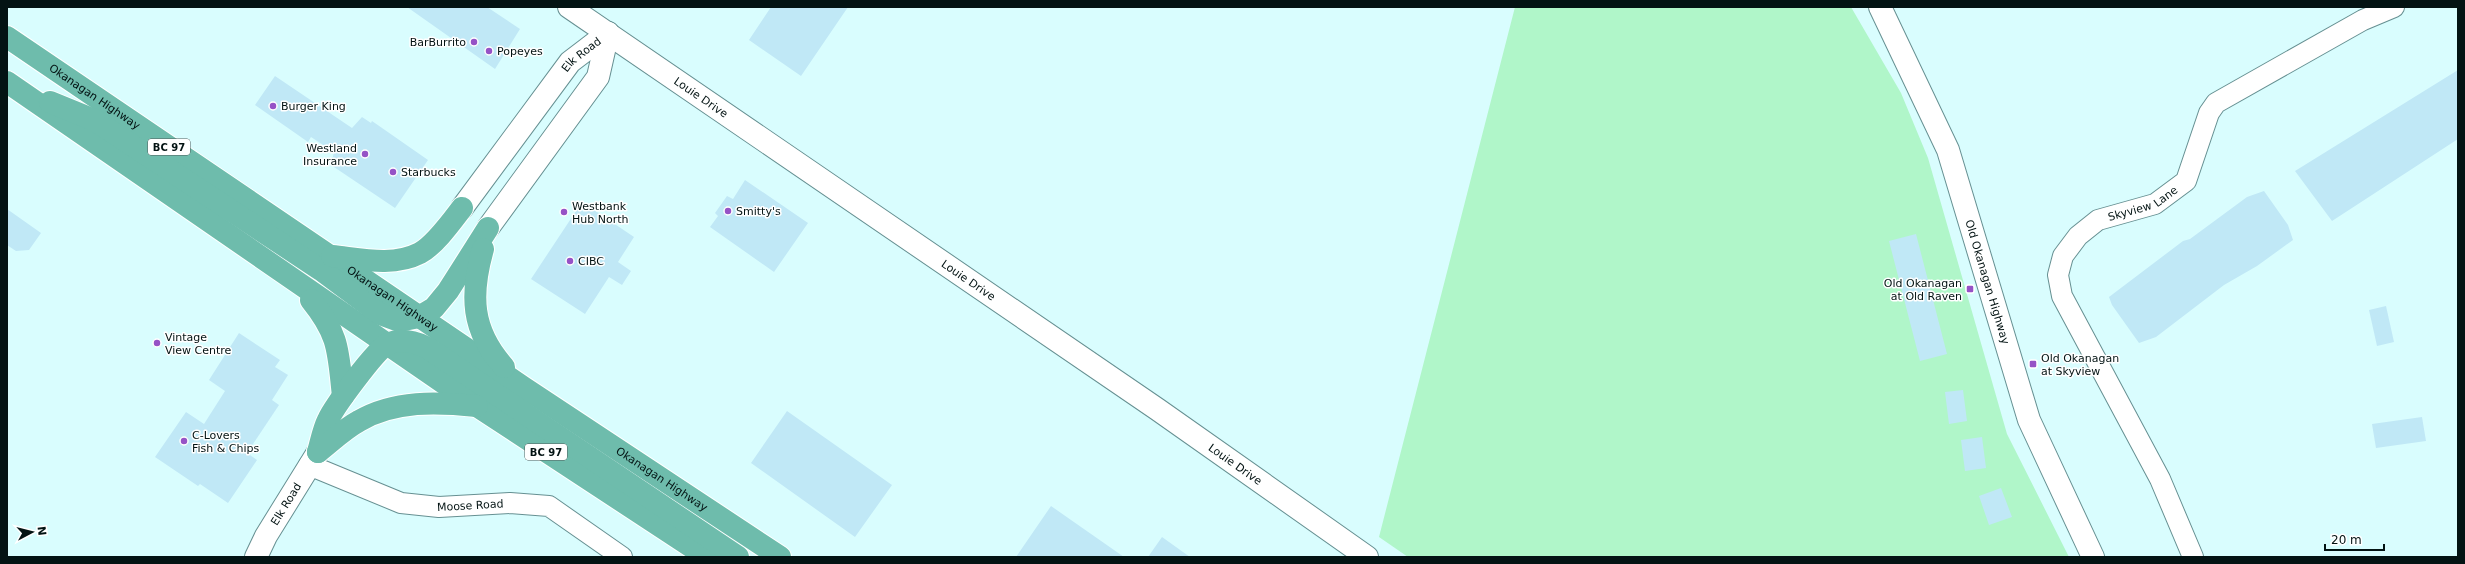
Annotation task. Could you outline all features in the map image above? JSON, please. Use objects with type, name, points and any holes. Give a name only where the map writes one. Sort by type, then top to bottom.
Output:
[{"type":"highway","name":"Okanagan Highway","points":[[7,38],[331,256],[523,388],[780,557]]},
{"type":"highway","points":[[10,84],[94,120],[321,270],[380,314],[399,321],[419,317],[434,308],[448,291],[488,228]]},
{"type":"highway","name":"BC 97","points":[[10,84],[299,286],[477,406],[706,557]]},
{"type":"highway","points":[[331,256],[386,262],[420,253],[441,233],[462,208]]},
{"type":"highway","points":[[488,228],[475,277],[476,313],[483,339],[495,357],[523,388]]},
{"type":"highway","points":[[299,286],[326,319],[337,340],[343,396]]},
{"type":"highway","points":[[313,459],[327,421],[343,396],[387,344],[414,342],[426,347],[738,557]]},
{"type":"highway","points":[[313,459],[359,421],[387,408],[432,403],[477,406]]},
{"type":"street","name":"Louie Drive","points":[[569,7],[1157,409],[1367,557]]},
{"type":"street","name":"Old Okanagan Highway","points":[[1880,7],[1948,150],[2029,420],[2093,557]]},
{"type":"street","name":"Skyview Lane","points":[[2193,557],[2160,479],[2062,296],[2058,275],[2063,256],[2078,236],[2098,220],[2155,204],[2186,181],[2208,113],[2216,102],[2363,20],[2394,7]]},
{"type":"street","name":"Elk Road","points":[[462,208],[570,62],[608,33]]},
{"type":"street","name":"Elk Road","points":[[488,228],[598,77],[608,33]]},
{"type":"street","name":"Elk Road","points":[[256,557],[266,536],[313,459]]},
{"type":"street","name":"Moose Road","points":[[313,459],[402,504],[439,507],[510,503],[550,506],[622,557]]},
{"type":"green space","points":[[1515,7],[1851,7],[1901,93],[1928,158],[2007,434],[2069,557],[1408,557],[1379,537]]},
{"type":"building","points":[[407,7],[487,7],[520,29],[495,69]]},
{"type":"building","points":[[771,7],[848,7],[801,76],[749,40]]},
{"type":"building","points":[[2458,70],[2458,139],[2332,221],[2295,171]]},
{"type":"building","points":[[275,76],[352,128],[362,117],[371,123],[372,121],[428,160],[395,208],[331,165],[334,152],[311,137],[308,142],[255,105]]},
{"type":"building","points":[[745,180],[808,223],[774,272],[710,227],[718,216],[715,213],[727,196],[733,199]]},
{"type":"building","points":[[2264,191],[2288,225],[2293,240],[2257,266],[2224,285],[2156,337],[2139,343],[2112,305],[2109,297],[2183,241],[2190,239],[2247,197]]},
{"type":"building","points":[[588,206],[634,237],[618,262],[631,271],[622,285],[609,277],[585,314],[531,279],[578,208],[584,212]]},
{"type":"building","points":[[7,209],[41,233],[29,250],[16,251],[7,245]]},
{"type":"building","points":[[1916,234],[1947,354],[1920,361],[1889,241]]},
{"type":"building","points":[[2386,306],[2394,342],[2377,346],[2369,310]]},
{"type":"building","points":[[239,333],[280,360],[275,367],[288,375],[272,400],[279,405],[247,453],[257,460],[228,503],[200,484],[198,486],[155,457],[186,412],[204,424],[225,391],[209,380]]},
{"type":"building","points":[[1963,390],[1967,421],[1949,424],[1945,392]]},
{"type":"building","points":[[787,411],[892,485],[855,537],[751,463]]},
{"type":"building","points":[[2422,417],[2426,441],[2376,448],[2372,424]]},
{"type":"building","points":[[1982,437],[1986,468],[1965,471],[1961,440]]},
{"type":"building","points":[[2001,488],[2012,517],[1989,525],[1979,496]]},
{"type":"building","points":[[1051,506],[1124,557],[1016,557]]},
{"type":"building","points":[[1162,537],[1190,557],[1148,557]]},
{"type":"place","name":"BarBurrito","points":[[474,42]]},
{"type":"place","name":"Popeyes","points":[[489,51]]},
{"type":"place","name":"Burger King","points":[[273,106]]},
{"type":"place","name":"Westland Insurance","points":[[365,154]]},
{"type":"place","name":"Starbucks","points":[[393,172]]},
{"type":"place","name":"Smitty's","points":[[728,211]]},
{"type":"place","name":"Westbank Hub North","points":[[564,212]]},
{"type":"place","name":"CIBC","points":[[570,261]]},
{"type":"place","name":"Old Okanagan at Old Raven","points":[[1970,289]]},
{"type":"place","name":"Vintage View Centre","points":[[157,343]]},
{"type":"place","name":"Old Okanagan at Skyview","points":[[2033,364]]},
{"type":"place","name":"C-Lovers Fish & Chips","points":[[184,441]]}]
